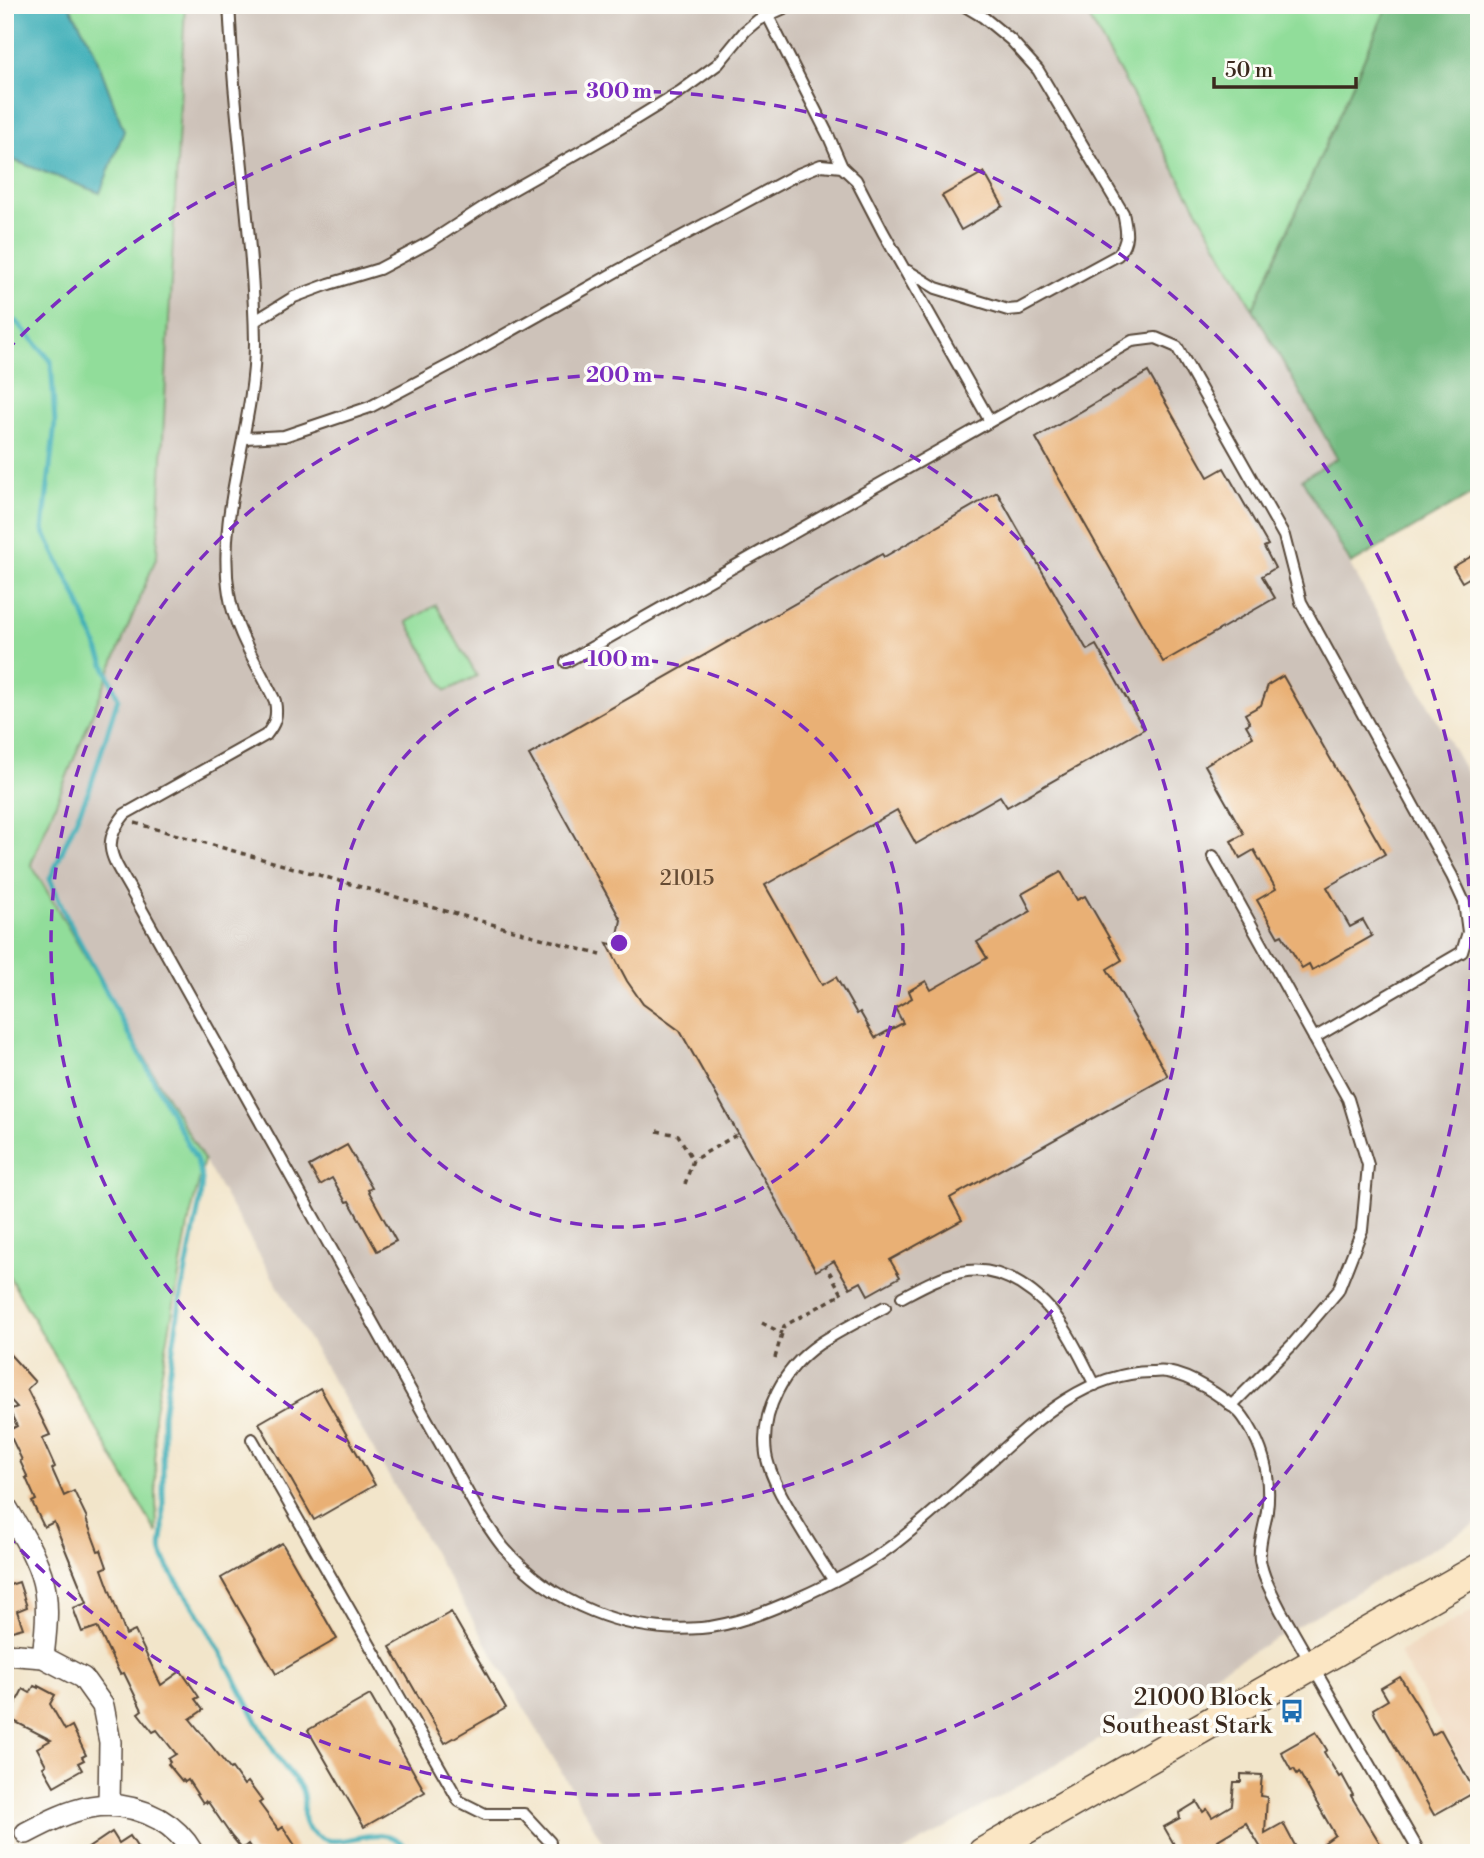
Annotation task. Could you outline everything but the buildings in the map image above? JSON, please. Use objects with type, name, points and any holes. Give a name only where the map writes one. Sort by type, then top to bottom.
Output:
[{"type":"main road","points":[[983,1853],[1312,1664],[1477,1574]]},
{"type":"street","points":[[5,1504],[41,1574],[46,1599],[43,1657]]},
{"type":"street","points":[[5,1654],[43,1657],[83,1678],[103,1706],[110,1742],[109,1804]]},
{"type":"street","points":[[26,1833],[68,1813],[109,1804],[148,1813],[166,1823],[194,1853]]},
{"type":"lane","points":[[229,5],[251,254],[254,321],[253,375],[245,438],[232,494],[226,551],[229,596],[241,632],[275,701],[277,713],[274,725],[266,735],[125,814],[114,827],[110,840],[111,852],[478,1511],[502,1546],[529,1574],[561,1597],[596,1614],[627,1624],[664,1629],[702,1628],[738,1621],[776,1608],[834,1581],[891,1547],[1028,1427],[1060,1403],[1095,1385],[1140,1372],[1167,1372],[1204,1385],[1241,1413],[1256,1437],[1266,1465],[1269,1493],[1260,1559],[1266,1581],[1420,1853]]},
{"type":"lane","points":[[254,321],[294,298],[328,284],[379,269],[430,242],[493,201],[681,91],[718,64],[745,31],[758,20],[790,5]]},
{"type":"lane","points":[[903,267],[936,288],[1008,310],[1019,309],[1118,255],[1125,246],[1127,230],[1123,214],[1038,70],[1011,40],[963,5]]},
{"type":"lane","points":[[768,16],[842,167],[856,180],[990,421]]},
{"type":"lane","points":[[245,438],[284,436],[370,407],[796,175],[821,165],[842,167]]},
{"type":"lane","points":[[566,662],[1132,341],[1156,338],[1177,347],[1284,536],[1301,601],[1464,902],[1468,932],[1462,952],[1314,1038]]},
{"type":"lane","points":[[1213,856],[1348,1099],[1368,1165],[1362,1230],[1338,1291],[1292,1345],[1231,1406]]},
{"type":"lane","points":[[902,1297],[936,1279],[964,1271],[993,1272],[1018,1282],[1042,1301],[1064,1327],[1095,1385]]},
{"type":"lane","points":[[834,1581],[795,1521],[774,1479],[766,1455],[766,1429],[770,1407],[781,1382],[800,1360],[819,1345],[885,1307]]},
{"type":"lane","points":[[252,1439],[459,1801],[485,1814],[524,1814],[549,1847]]},
{"type":"path","points":[[125,814],[136,824],[601,955]]},
{"type":"path","points":[[657,1131],[678,1135],[693,1160]]},
{"type":"path","points":[[684,1184],[693,1160],[738,1134]]},
{"type":"path","points":[[775,1358],[783,1326],[842,1294],[827,1266]]},
{"type":"path","points":[[762,1323],[782,1333]]},
{"type":"shaded area","points":[[185,5],[1082,5],[1337,459],[1302,479],[1479,795],[1479,1522],[901,1853],[609,1853],[31,864],[157,556]]},
{"type":"shaded area","points":[[1479,1607],[1479,1792],[1399,1653]]},
{"type":"green space","points":[[69,5],[185,5],[157,556],[31,864],[204,1160],[188,1226],[154,1416],[157,1534],[5,1269],[5,157],[100,193],[93,48]]},
{"type":"green space","points":[[1082,5],[1388,5],[1253,309]]},
{"type":"green space","points":[[1388,5],[1479,5],[1479,490],[1351,564],[1302,479],[1337,458],[1253,309]]},
{"type":"green space","points":[[436,605],[477,676],[446,691],[407,622]]},
{"type":"water","points":[[5,5],[69,5],[93,48],[124,131],[100,193],[5,157]]},
{"type":"waterway","points":[[5,321],[16,321],[51,361],[55,423],[43,530],[77,598],[118,698],[90,788],[50,879],[66,916],[196,1159],[202,1179],[163,1415],[162,1553],[269,1743],[301,1788],[304,1819],[310,1830],[317,1836],[340,1841],[376,1835],[388,1836],[400,1842],[411,1853]]},
{"type":"place","name":"21000 Block Southeast Stark","points":[[1292,1711]]}]
